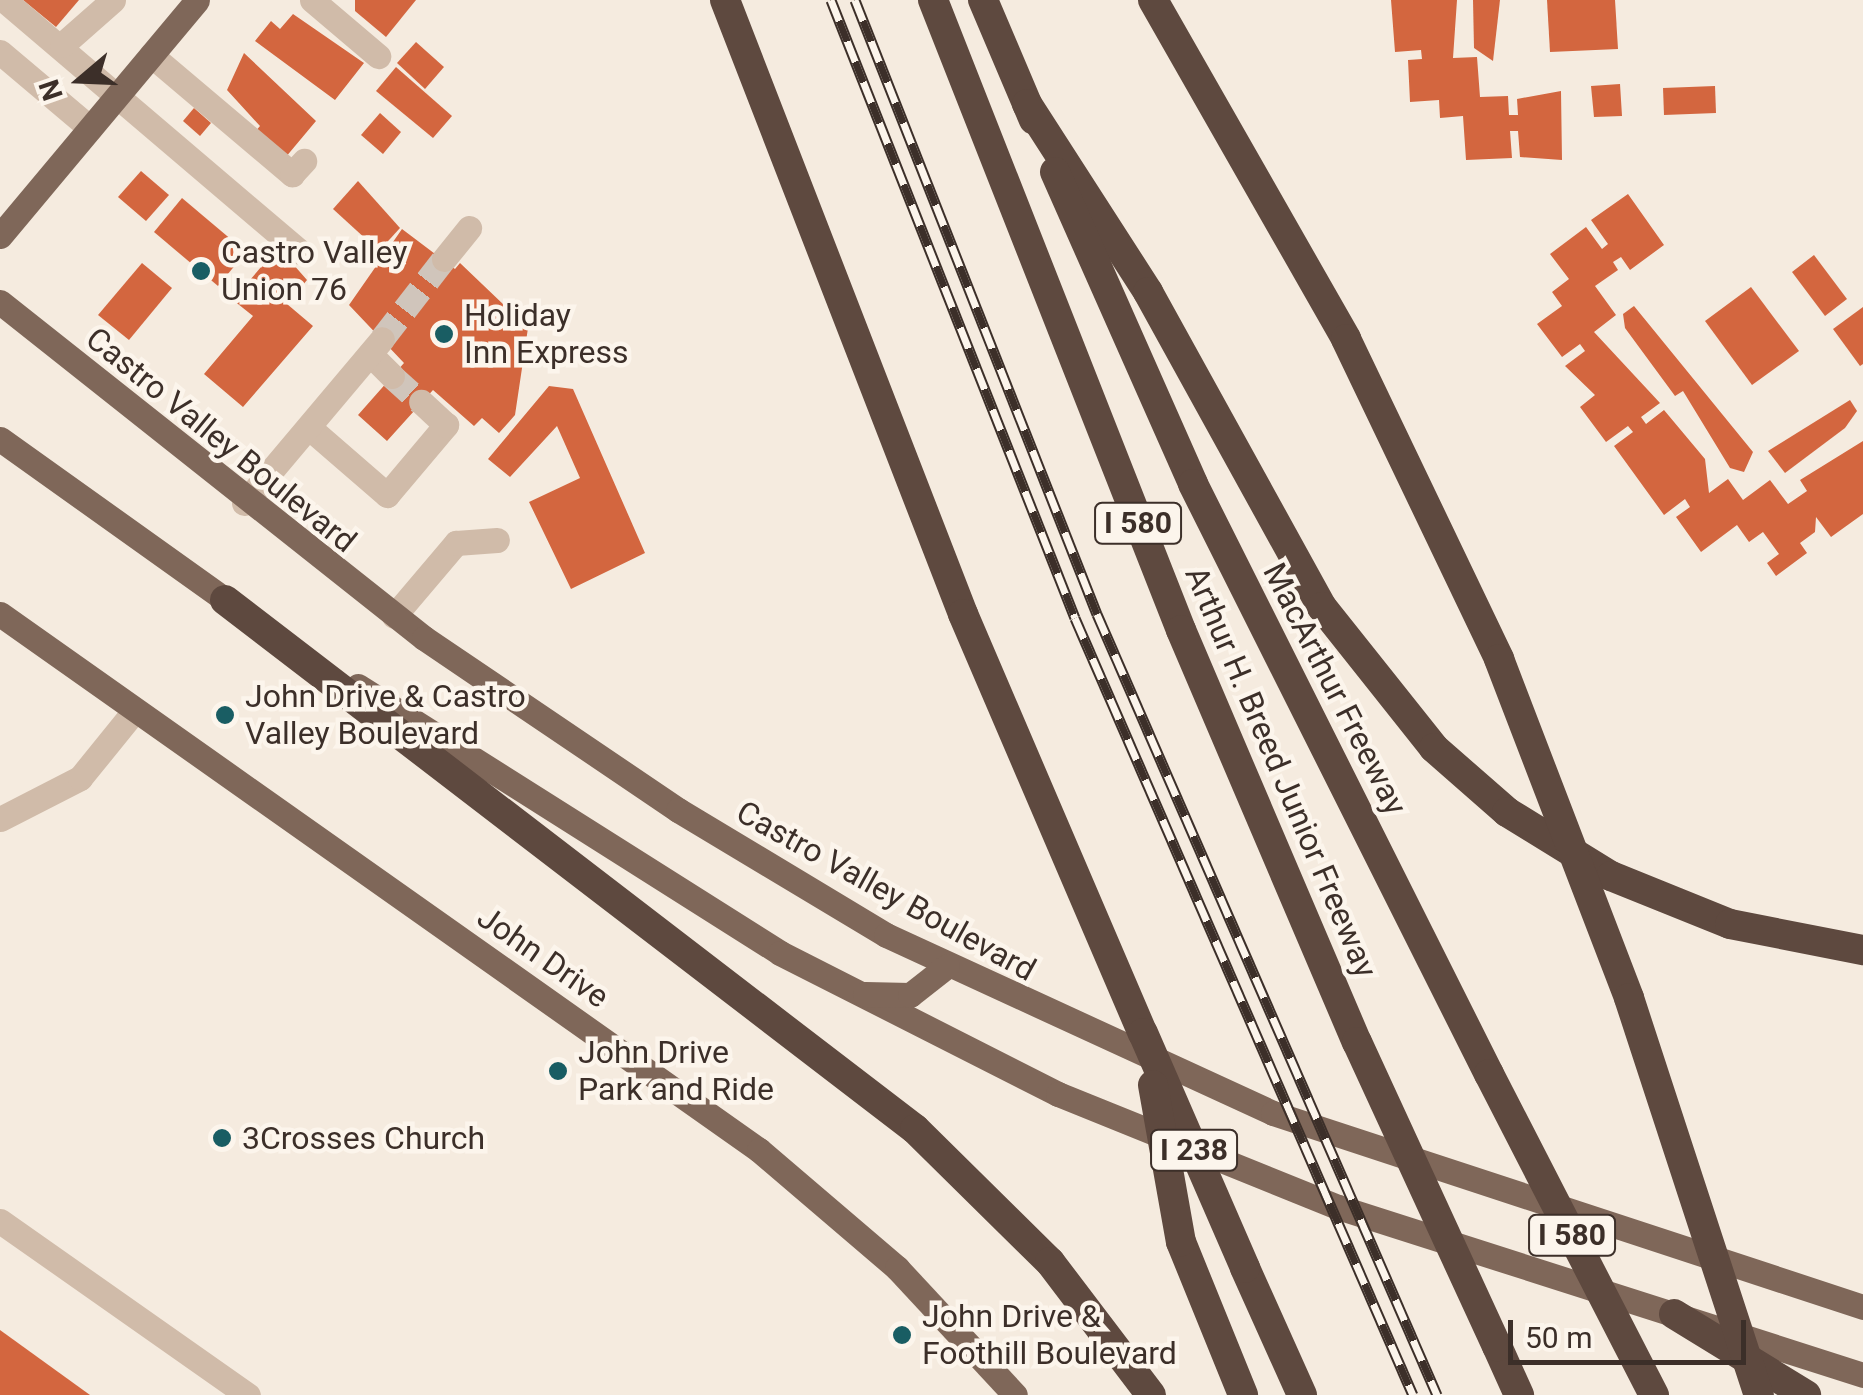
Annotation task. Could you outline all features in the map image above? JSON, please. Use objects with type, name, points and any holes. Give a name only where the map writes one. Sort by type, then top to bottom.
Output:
[{"type":"highway","points":[[725,0],[813,240],[1143,1033],[1182,1242],[1243,1395]]},
{"type":"highway","name":"Arthur H. Breed Junior Freeway","points":[[933,0],[1181,630],[1357,1042],[1520,1395]]},
{"type":"highway","name":"MacArthur Freeway","points":[[983,0],[1193,484],[1654,1395]]},
{"type":"highway","points":[[1153,0],[1354,355],[1499,659],[1611,948],[1759,1395]]},
{"type":"highway","points":[[1027,104],[1148,292],[1322,607],[1434,748],[1507,812],[1611,876],[1746,928],[1863,950]]},
{"type":"highway","points":[[225,600],[916,1129],[1050,1262],[1151,1395]]},
{"type":"highway","name":"I 238","points":[[1143,1033],[1302,1395]]},
{"type":"highway","points":[[1674,1314],[1806,1395]]},
{"type":"main road","points":[[0,236],[197,0]]},
{"type":"main road","name":"Castro Valley Boulevard","points":[[0,302],[244,503],[394,616],[678,810],[946,966],[1321,1131],[1863,1306]]},
{"type":"main road","points":[[0,439],[225,600],[832,983],[1058,1094],[1264,1180],[1863,1375]]},
{"type":"main road","name":"John Drive","points":[[0,614],[759,1150],[883,1256],[1012,1394]]},
{"type":"main road","points":[[832,983],[895,997],[922,990],[946,966]]},
{"type":"lane","points":[[4,0],[121,92],[300,252]]},
{"type":"lane","points":[[62,46],[113,0]]},
{"type":"lane","points":[[312,0],[378,56]]},
{"type":"lane","points":[[151,55],[292,174],[304,161]]},
{"type":"lane","points":[[2,61],[90,128]]},
{"type":"lane","points":[[444,259],[468,228]]},
{"type":"lane","points":[[244,503],[313,431],[376,346],[392,376]]},
{"type":"lane","points":[[313,431],[388,495],[446,425],[422,402]]},
{"type":"lane","points":[[394,616],[456,542],[498,540]]},
{"type":"lane","points":[[0,818],[80,778],[135,710]]},
{"type":"lane","points":[[0,1220],[248,1395]]},
{"type":"building","points":[[23,0],[79,0],[56,27]]},
{"type":"building","points":[[355,0],[416,0],[386,37],[355,11]]},
{"type":"building","points":[[1391,0],[1457,0],[1453,58],[1477,57],[1480,97],[1508,96],[1509,115],[1518,115],[1517,99],[1561,91],[1562,160],[1520,157],[1518,131],[1510,131],[1512,158],[1466,160],[1463,116],[1440,118],[1439,100],[1410,102],[1408,60],[1422,59],[1421,50],[1395,52]]},
{"type":"building","points":[[1473,0],[1500,0],[1493,61],[1474,48]]},
{"type":"building","points":[[1547,0],[1615,0],[1618,49],[1550,52]]},
{"type":"building","points":[[293,14],[364,63],[335,100],[255,41],[271,21],[280,29]]},
{"type":"building","points":[[416,42],[444,67],[425,89],[397,63]]},
{"type":"building","points":[[244,53],[316,121],[285,158],[254,133],[260,126],[227,90]]},
{"type":"building","points":[[396,67],[452,116],[433,138],[376,91]]},
{"type":"building","points":[[1620,84],[1622,116],[1594,117],[1591,86]]},
{"type":"building","points":[[1715,86],[1716,113],[1664,115],[1663,88]]},
{"type":"building","points":[[194,108],[211,123],[200,136],[183,121]]},
{"type":"building","points":[[380,113],[401,132],[383,154],[361,135]]},
{"type":"building","points":[[141,171],[169,195],[146,221],[118,197]]},
{"type":"building","points":[[358,181],[400,228],[379,251],[333,209]]},
{"type":"building","points":[[1628,194],[1664,245],[1630,270],[1621,257],[1613,262],[1618,270],[1595,286],[1616,315],[1594,332],[1660,403],[1641,417],[1646,424],[1664,410],[1705,459],[1709,493],[1728,479],[1743,500],[1770,480],[1788,504],[1807,491],[1800,480],[1863,441],[1863,514],[1831,537],[1816,517],[1815,532],[1800,543],[1807,553],[1776,576],[1767,563],[1779,554],[1763,532],[1749,542],[1737,525],[1701,552],[1676,517],[1690,507],[1685,499],[1664,515],[1614,446],[1633,432],[1628,426],[1606,442],[1580,407],[1595,395],[1565,366],[1585,351],[1580,344],[1562,357],[1537,324],[1562,306],[1552,292],[1569,279],[1550,254],[1586,227],[1602,249],[1608,244],[1591,220]]},
{"type":"building","points":[[182,198],[246,252],[218,286],[154,232]]},
{"type":"building","points":[[402,229],[455,269],[460,263],[528,328],[515,415],[499,433],[482,418],[474,426],[433,390],[387,441],[358,415],[404,363],[349,305]]},
{"type":"building","points":[[278,247],[307,280],[287,304],[313,326],[243,407],[204,374],[253,316],[233,300]]},
{"type":"building","points":[[1814,255],[1847,299],[1825,316],[1792,272]]},
{"type":"building","points":[[142,263],[172,288],[129,340],[98,315]]},
{"type":"building","points":[[1751,287],[1799,351],[1752,385],[1705,321]]},
{"type":"building","points":[[1634,306],[1753,452],[1744,472],[1730,468],[1683,391],[1675,396],[1625,328],[1623,314]]},
{"type":"building","points":[[1863,307],[1863,364],[1860,366],[1833,329]]},
{"type":"building","points":[[549,386],[573,389],[645,553],[571,589],[529,502],[580,478],[557,426],[510,477],[488,459]]},
{"type":"building","points":[[1850,400],[1857,411],[1845,428],[1785,473],[1768,451]]},
{"type":"building","points":[[0,1330],[90,1395],[0,1395]]},
{"type":"tunnel","points":[[382,339],[444,259]]},
{"type":"tunnel","points":[[392,376],[421,402]]},
{"type":"railway","points":[[831,0],[1075,618],[1413,1395]]},
{"type":"railway","points":[[855,0],[1097,614],[1437,1395]]},
{"type":"place","name":"Castro Valley Union 76","points":[[201,271]]},
{"type":"place","name":"Holiday Inn Express","points":[[444,334]]},
{"type":"place","name":"John Drive & Castro Valley Boulevard","points":[[225,715]]},
{"type":"place","name":"John Drive Park and Ride","points":[[558,1071]]},
{"type":"place","name":"3Crosses Church","points":[[222,1138]]},
{"type":"place","name":"John Drive & Foothill Boulevard","points":[[902,1335]]}]
